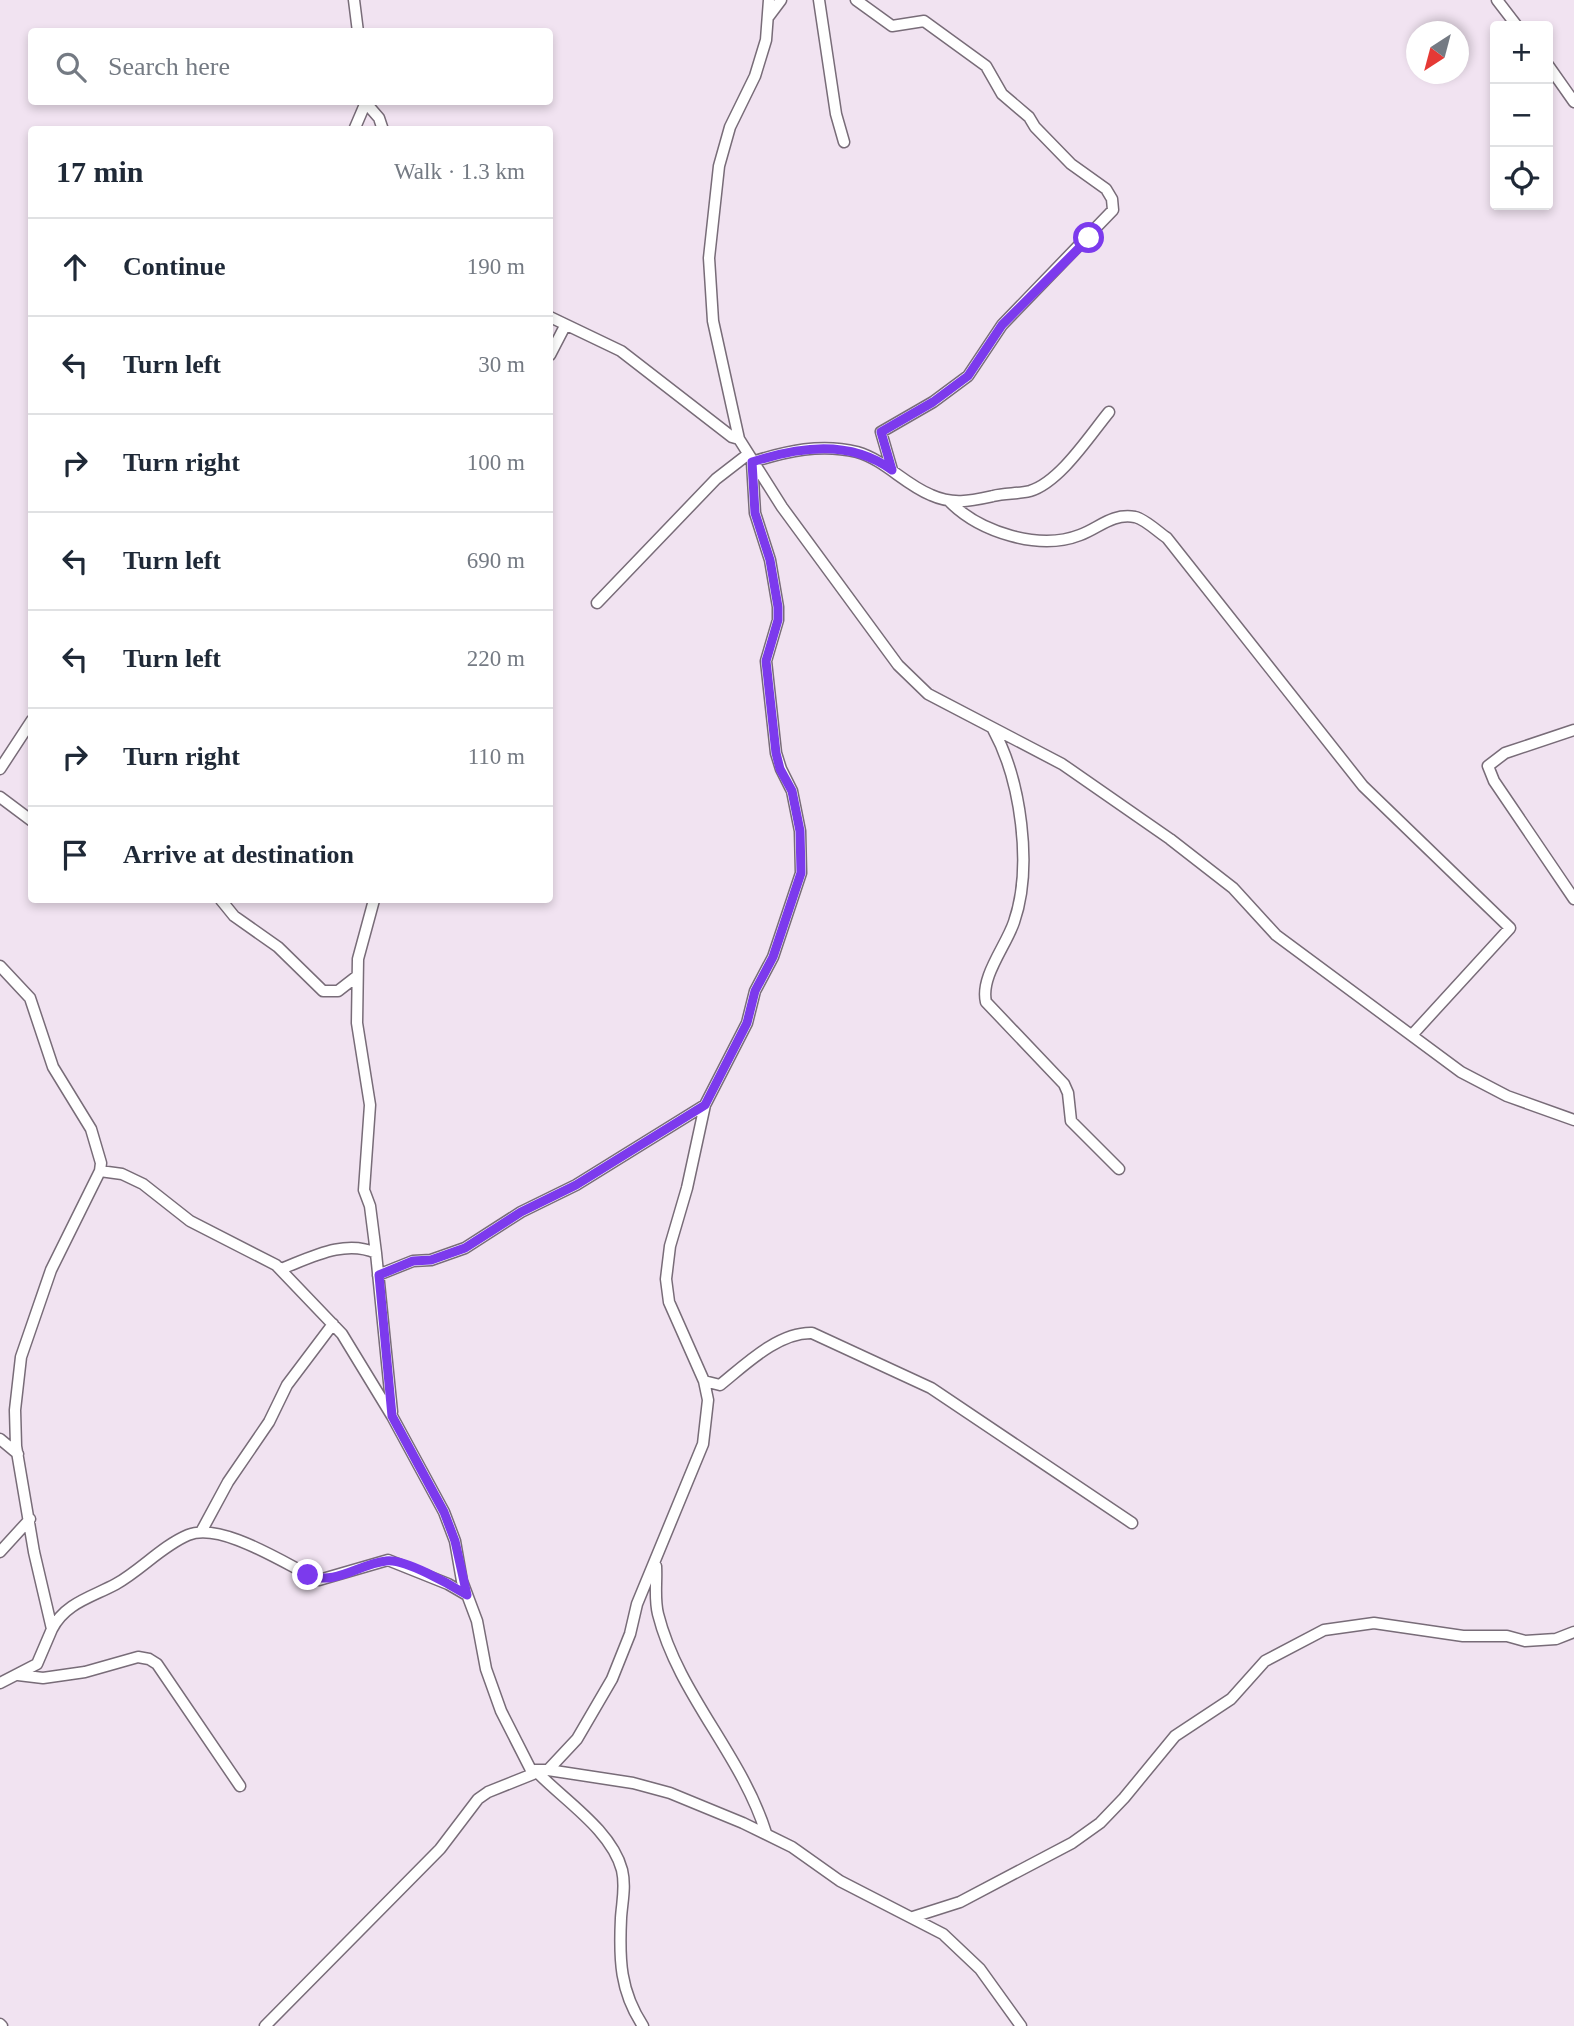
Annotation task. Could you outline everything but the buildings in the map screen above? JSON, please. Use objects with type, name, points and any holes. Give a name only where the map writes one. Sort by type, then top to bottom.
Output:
[{"type":"street","points":[[354,0],[358,28]]},
{"type":"street","points":[[769,0],[769,16],[755,76],[730,127],[719,166],[710,230],[713,321],[738,439],[898,665],[928,694],[1062,764],[1170,839],[1233,888],[1276,935],[1483,1084],[1574,1120]]},
{"type":"street","points":[[769,16],[780,0]]},
{"type":"street","points":[[819,0],[836,114],[844,142]]},
{"type":"street","points":[[856,0],[892,26],[924,21],[976,58],[986,66],[1002,94],[1029,117],[1035,127],[1071,164],[1106,189],[1112,199],[1112,209],[1089,238],[1002,325],[968,376],[933,402],[881,432],[892,470]]},
{"type":"street","points":[[1497,0],[1513,21]]},
{"type":"street","points":[[1553,72],[1574,102]]},
{"type":"street","points":[[356,126],[365,105]]},
{"type":"street","points":[[368,105],[382,126]]},
{"type":"street","points":[[553,319],[621,351],[690,408],[738,439]]},
{"type":"street","points":[[553,349],[565,326]]},
{"type":"street","points":[[950,502],[1030,491],[1039,487],[1069,462],[1109,412]]},
{"type":"street","points":[[597,603],[716,479],[750,459],[803,449],[827,447],[858,453],[892,470],[928,494],[950,502],[962,515],[1005,533],[1041,543],[1080,535],[1106,519],[1137,517],[1167,538],[1363,786],[1510,928],[1412,1035]]},
{"type":"street","points":[[548,1770],[577,1738],[612,1679],[656,1559],[703,1444],[708,1400],[704,1381],[669,1302],[666,1279],[670,1246],[687,1188],[705,1105],[747,1023],[755,991],[773,957],[801,873],[800,831],[792,791],[780,769],[776,753],[766,661],[778,620],[778,607],[770,560],[755,513],[750,459]]},
{"type":"street","points":[[0,769],[28,726]]},
{"type":"street","points":[[993,729],[1002,746],[1013,782],[1023,851],[1021,900],[1003,949],[985,986],[986,1002],[1064,1084],[1072,1121],[1119,1169]]},
{"type":"street","points":[[1574,730],[1564,736],[1505,753],[1488,766],[1494,781],[1574,899]]},
{"type":"street","points":[[0,797],[28,818]]},
{"type":"street","points":[[223,903],[234,916],[278,947],[323,991],[338,991],[356,977]]},
{"type":"street","points":[[373,903],[356,977],[357,1023],[370,1105],[364,1190],[370,1206],[379,1275],[392,1416]]},
{"type":"street","points":[[0,965],[30,998],[53,1067],[91,1129],[101,1163],[100,1171],[51,1270],[28,1332],[17,1385],[18,1454],[52,1629]]},
{"type":"street","points":[[379,1275],[413,1261],[431,1260],[465,1248],[521,1212],[576,1185],[705,1105]]},
{"type":"street","points":[[100,1171],[122,1174],[143,1184],[190,1221],[243,1245],[281,1269],[334,1324],[392,1416],[444,1512],[455,1541],[467,1595],[477,1620],[484,1662],[502,1711],[534,1772],[611,1846],[621,1869],[625,1891],[621,1936],[627,2001],[643,2026]]},
{"type":"street","points":[[281,1269],[330,1251],[361,1246],[376,1253]]},
{"type":"street","points":[[201,1532],[228,1482],[263,1432],[287,1385],[334,1324]]},
{"type":"street","points":[[704,1381],[720,1385],[774,1344],[805,1333],[813,1333],[931,1388],[1132,1523]]},
{"type":"street","points":[[0,1438],[18,1454]]},
{"type":"street","points":[[0,1552],[30,1519]]},
{"type":"street","points":[[0,1683],[41,1659],[52,1629],[66,1608],[131,1576],[186,1536],[201,1532],[247,1544],[319,1580],[388,1560],[449,1584],[467,1595]]},
{"type":"street","points":[[656,1559],[655,1601],[667,1642],[701,1710],[744,1775],[766,1833]]},
{"type":"street","points":[[913,1917],[960,1902],[1072,1843],[1100,1823],[1124,1798],[1174,1736],[1231,1699],[1265,1661],[1324,1630],[1374,1623],[1463,1636],[1507,1636],[1525,1641],[1556,1639],[1574,1632]]},
{"type":"street","points":[[16,1675],[43,1678],[85,1672],[138,1657],[149,1659],[157,1664],[240,1786]]},
{"type":"street","points":[[265,2026],[440,1849],[478,1799],[488,1791],[534,1772],[548,1770],[633,1783],[670,1793],[766,1833],[792,1847],[840,1881],[943,1934],[966,1955],[1021,2026]]},
{"type":"route","points":[[308,1575],[327,1580],[372,1564],[396,1561],[449,1584],[467,1595],[455,1541],[444,1512],[392,1416],[379,1275],[413,1261],[431,1260],[465,1248],[527,1208],[576,1185],[705,1105],[747,1023],[755,991],[773,957],[796,895],[801,873],[800,831],[792,791],[780,769],[776,753],[766,661],[778,620],[778,607],[770,560],[755,513],[752,462],[803,449],[827,447],[858,453],[892,470],[881,432],[933,402],[968,376],[1002,325],[1089,238]]}]
